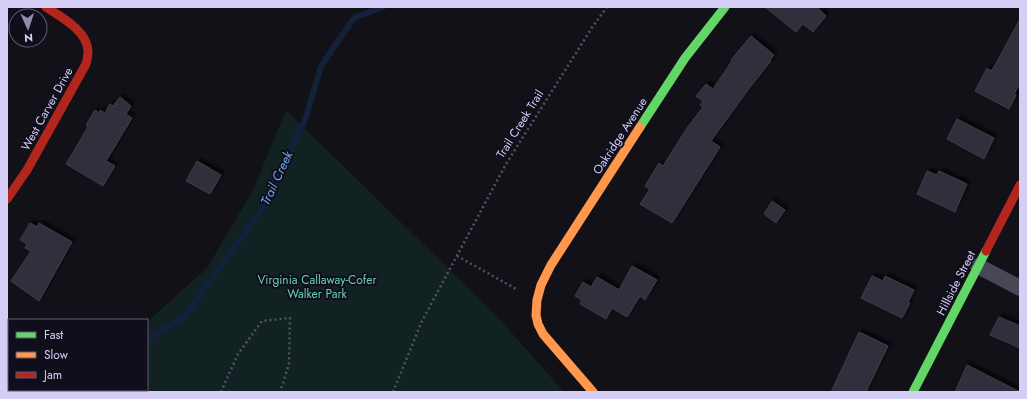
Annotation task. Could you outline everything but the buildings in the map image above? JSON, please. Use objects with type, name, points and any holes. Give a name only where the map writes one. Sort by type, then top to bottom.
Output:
[{"type":"street","name":"West Carver Drive","points":[[7,199],[27,170],[86,64],[89,50],[81,33],[46,7]]},
{"type":"street","name":"Oakridge Avenue","points":[[593,392],[544,334],[538,323],[536,311],[541,283],[551,264],[686,58],[725,7]]},
{"type":"street","name":"Hillside Street","points":[[913,392],[1020,185]]},
{"type":"street","points":[[978,266],[1020,288]]},
{"type":"path","name":"Trail Creek Trail","points":[[393,392],[422,321],[506,164],[606,7]]},
{"type":"path","points":[[457,256],[538,301]]},
{"type":"path","points":[[221,392],[238,354],[262,321],[290,318],[289,364],[280,392]]},
{"type":"green space","name":"Virginia Callaway-Cofer Walker Park","points":[[286,110],[497,316],[564,392],[8,392],[148,391],[148,321],[207,268],[253,190]]},
{"type":"waterway","name":"Trail Creek","points":[[148,339],[185,316],[260,212],[306,117],[321,66],[354,18],[383,7]]},
{"type":"traffic: fast","points":[[640,127],[685,58],[725,7]]},
{"type":"traffic: fast","points":[[913,392],[986,251]]},
{"type":"traffic: slow","points":[[593,392],[543,334],[538,324],[536,315],[537,300],[541,285],[551,265],[640,127]]},
{"type":"traffic: jam","points":[[7,199],[27,170],[87,60],[87,44],[79,31],[73,25],[46,7]]},
{"type":"traffic: jam","points":[[986,251],[1020,185]]}]
